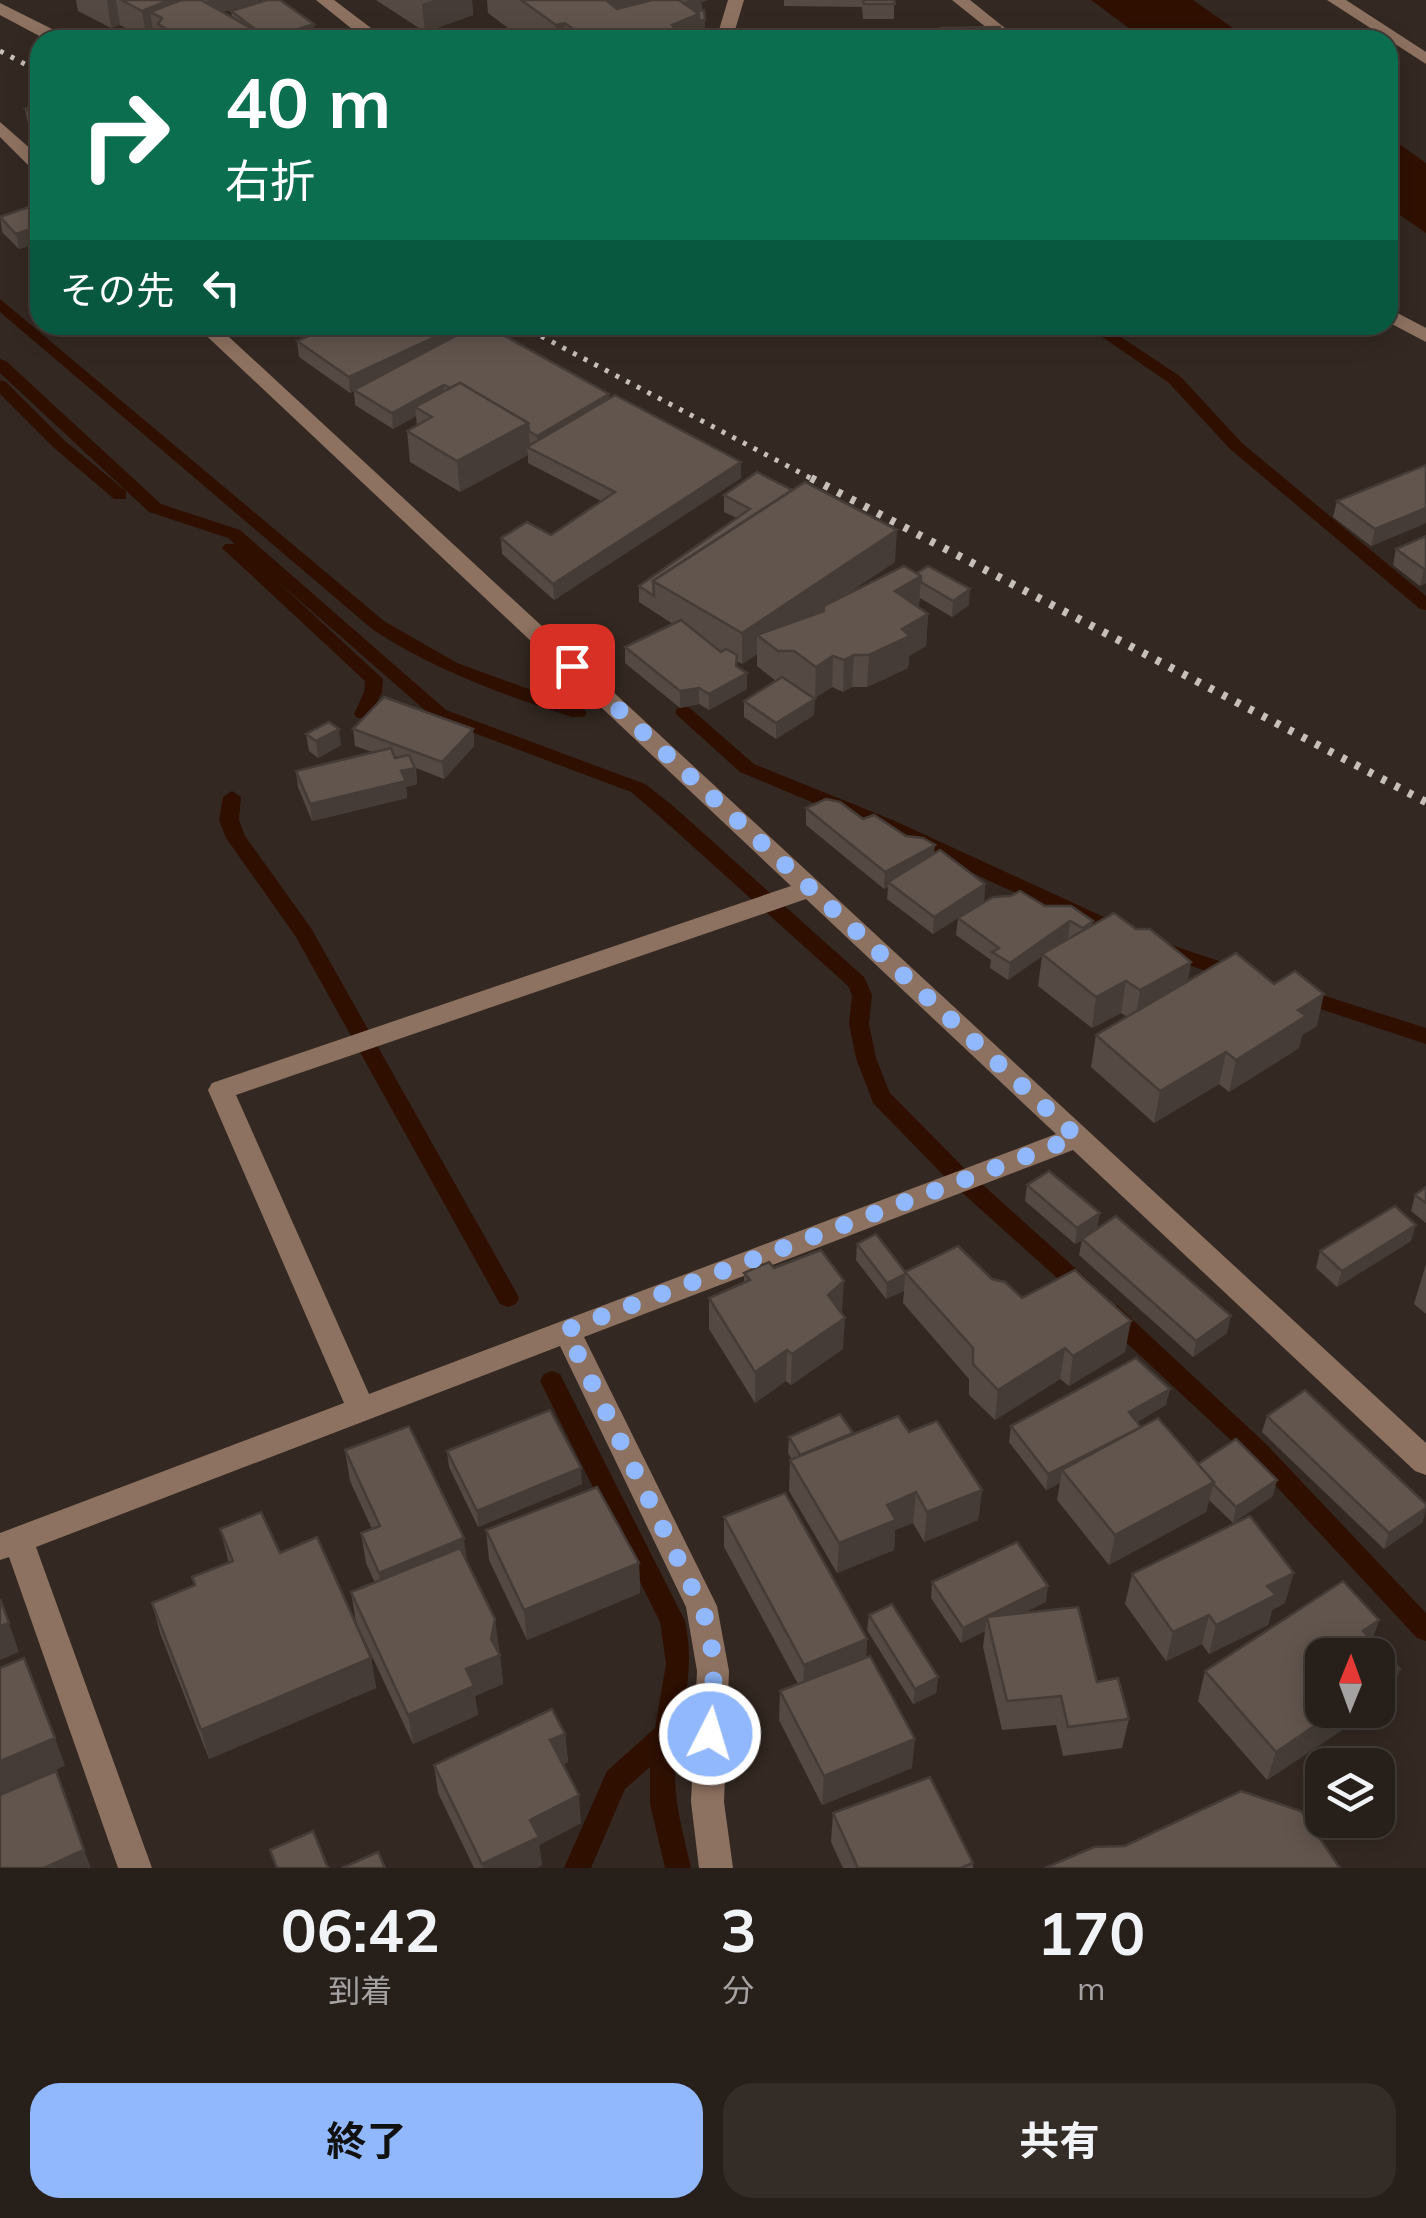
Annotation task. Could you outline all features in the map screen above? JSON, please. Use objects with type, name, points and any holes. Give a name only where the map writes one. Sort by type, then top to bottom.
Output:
[{"type":"street","points":[[324,0],[362,30]]},
{"type":"street","points":[[727,30],[736,0]]},
{"type":"street","points":[[960,0],[999,30]]},
{"type":"street","points":[[1335,0],[1382,30]]},
{"type":"street","points":[[0,8],[41,30]]},
{"type":"street","points":[[1407,46],[1426,33]]},
{"type":"street","points":[[1398,40],[1426,59]]},
{"type":"street","points":[[0,128],[30,157]]},
{"type":"street","points":[[1398,320],[1426,336]]},
{"type":"street","points":[[216,335],[1426,1462]]},
{"type":"street","points":[[360,1408],[221,1090],[811,888]]},
{"type":"street","points":[[135,1868],[9,1544],[1077,1137]]},
{"type":"street","points":[[566,1330],[701,1606],[713,1639],[716,1671],[705,1810],[716,1868]]},
{"type":"shaded area","points":[[1091,0],[1193,0],[1236,30],[1132,30]]},
{"type":"shaded area","points":[[1398,143],[1426,163],[1426,233],[1398,214]]},
{"type":"building","points":[[121,0],[170,0],[142,11]]},
{"type":"building","points":[[181,0],[201,0],[254,30],[168,30],[158,24],[162,18],[150,12]]},
{"type":"building","points":[[280,0],[314,24],[296,30],[256,30],[231,11]]},
{"type":"building","points":[[521,0],[606,0],[617,9],[652,0],[679,0],[699,14],[672,25],[676,30],[574,30],[565,23],[556,25]]},
{"type":"building","points":[[863,0],[894,0],[895,4],[864,4]]},
{"type":"building","points":[[1000,27],[1001,30],[942,30]]},
{"type":"building","points":[[30,206],[30,229],[16,234],[0,217]]},
{"type":"building","points":[[311,335],[439,335],[349,377],[297,341]]},
{"type":"building","points":[[457,335],[503,335],[609,394],[537,436],[529,431],[528,423],[460,383],[450,388],[444,385],[392,413],[354,390]]},
{"type":"building","points":[[460,383],[528,423],[457,461],[407,431],[432,417],[415,407]]},
{"type":"building","points":[[615,395],[741,462],[553,584],[501,538],[527,522],[551,535],[615,492],[527,447]]},
{"type":"building","points":[[1426,465],[1426,508],[1375,529],[1337,501]]},
{"type":"building","points":[[757,472],[792,490],[653,581],[654,596],[639,586],[750,509],[724,495]]},
{"type":"building","points":[[805,482],[897,530],[742,633],[653,581]]},
{"type":"building","points":[[1426,536],[1426,568],[1424,569],[1396,549]]},
{"type":"building","points":[[904,566],[921,576],[895,591],[928,614],[902,629],[910,636],[869,655],[844,660],[833,656],[816,667],[794,651],[778,651],[757,635],[824,611],[824,606]]},
{"type":"building","points":[[928,566],[970,589],[953,601],[921,582],[917,573]]},
{"type":"building","points":[[681,620],[721,652],[726,649],[737,655],[736,666],[747,673],[709,694],[699,688],[680,691],[625,647]]},
{"type":"building","points":[[782,677],[815,699],[776,723],[744,701]]},
{"type":"building","points":[[384,697],[473,729],[442,762],[353,729]]},
{"type":"building","points":[[329,722],[339,729],[316,741],[306,734]]},
{"type":"building","points":[[391,748],[395,758],[409,755],[415,768],[401,771],[406,781],[310,804],[296,771]]},
{"type":"building","points":[[826,799],[840,802],[863,819],[874,815],[906,836],[923,838],[935,845],[885,872],[806,808]]},
{"type":"building","points":[[940,850],[985,884],[934,917],[888,882]]},
{"type":"building","points":[[1020,891],[1045,906],[1071,906],[1093,921],[1083,928],[1070,921],[1010,963],[992,952],[999,948],[958,918],[993,897]]},
{"type":"building","points":[[1114,913],[1136,929],[1150,929],[1191,962],[1140,990],[1126,981],[1096,997],[1042,954]]},
{"type":"building","points":[[1236,953],[1274,984],[1295,971],[1324,994],[1298,1010],[1306,1016],[1236,1060],[1226,1052],[1160,1091],[1096,1035]]},
{"type":"building","points":[[1049,1171],[1100,1213],[1077,1228],[1027,1185]]},
{"type":"building","points":[[1426,1187],[1426,1203],[1415,1195]]},
{"type":"building","points":[[1395,1206],[1416,1225],[1342,1271],[1320,1251]]},
{"type":"building","points":[[1116,1216],[1231,1316],[1196,1341],[1082,1239]]},
{"type":"building","points":[[876,1234],[906,1273],[887,1283],[857,1244]]},
{"type":"building","points":[[958,1246],[992,1279],[1005,1282],[1022,1298],[1075,1270],[1131,1321],[1073,1356],[1065,1348],[998,1390],[973,1364],[973,1348],[905,1272]]},
{"type":"building","points":[[821,1250],[844,1281],[828,1295],[845,1318],[792,1354],[787,1350],[755,1372],[709,1298],[750,1280],[744,1273],[769,1262],[774,1268]]},
{"type":"building","points":[[1136,1358],[1170,1389],[1129,1412],[1141,1427],[1048,1474],[1011,1426]]},
{"type":"building","points":[[1305,1390],[1426,1508],[1389,1533],[1267,1416]]},
{"type":"building","points":[[550,1410],[581,1468],[477,1511],[447,1451]]},
{"type":"building","points":[[840,1414],[853,1433],[800,1455],[789,1437]]},
{"type":"building","points":[[898,1416],[909,1432],[937,1421],[982,1490],[927,1512],[916,1492],[887,1505],[896,1520],[839,1543],[790,1460]]},
{"type":"building","points":[[1158,1418],[1214,1482],[1115,1535],[1062,1470]]},
{"type":"building","points":[[409,1426],[464,1538],[379,1573],[361,1533],[380,1526],[345,1450]]},
{"type":"building","points":[[1236,1439],[1277,1480],[1236,1507],[1198,1464]]},
{"type":"building","points":[[597,1487],[639,1563],[524,1610],[486,1530]]},
{"type":"building","points":[[785,1493],[867,1639],[804,1665],[724,1517]]},
{"type":"building","points":[[261,1512],[280,1553],[317,1537],[371,1658],[201,1730],[152,1603],[195,1585],[192,1577],[233,1561],[220,1529]]},
{"type":"building","points":[[1250,1516],[1294,1573],[1267,1586],[1276,1595],[1216,1625],[1209,1615],[1173,1632],[1132,1574]]},
{"type":"building","points":[[1017,1542],[1048,1586],[963,1628],[932,1582]]},
{"type":"building","points":[[460,1548],[495,1619],[491,1639],[500,1655],[466,1669],[474,1686],[408,1715],[351,1592]]},
{"type":"building","points":[[1343,1581],[1379,1620],[1363,1631],[1370,1638],[1305,1638],[1305,1728],[1311,1728],[1276,1752],[1205,1671]]},
{"type":"building","points":[[0,1599],[9,1623],[0,1626]]},
{"type":"building","points":[[892,1604],[938,1677],[915,1689],[869,1615]]},
{"type":"building","points":[[1078,1607],[1097,1682],[1118,1678],[1129,1719],[1068,1727],[1061,1696],[1007,1701],[987,1617]]},
{"type":"building","points":[[870,1656],[915,1739],[824,1776],[780,1691]]},
{"type":"building","points":[[24,1658],[55,1738],[0,1761],[0,1668]]},
{"type":"building","points":[[552,1709],[565,1734],[550,1740],[579,1795],[530,1820],[539,1837],[482,1864],[434,1765]]},
{"type":"building","points":[[56,1771],[84,1850],[44,1868],[0,1868],[0,1795]]},
{"type":"building","points":[[930,1777],[973,1863],[961,1868],[858,1868],[833,1813]]},
{"type":"building","points":[[1241,1791],[1301,1811],[1305,1817],[1305,1838],[1319,1838],[1340,1868],[1045,1868],[1094,1847],[1125,1846]]},
{"type":"building","points":[[313,1831],[328,1868],[277,1868],[270,1850]]},
{"type":"building","points":[[378,1852],[385,1868],[342,1868]]},
{"type":"waterway","points":[[0,304],[30,329]]},
{"type":"waterway","points":[[37,335],[378,625],[451,667],[578,713]]},
{"type":"waterway","points":[[1108,335],[1175,380],[1236,446],[1426,605]]},
{"type":"waterway","points":[[0,364],[155,508],[234,534],[440,714],[638,788],[665,810],[857,982],[862,995],[859,1024],[866,1058],[881,1097],[955,1173],[1085,1290]]},
{"type":"waterway","points":[[0,385],[59,444],[120,495]]},
{"type":"waterway","points":[[231,548],[374,679],[363,714]]},
{"type":"waterway","points":[[684,712],[747,768],[888,826],[1121,933]]},
{"type":"waterway","points":[[232,797],[229,820],[236,838],[304,933],[508,1298]]},
{"type":"waterway","points":[[1162,949],[1239,975]]},
{"type":"waterway","points":[[1300,995],[1426,1036]]},
{"type":"waterway","points":[[1110,1313],[1258,1451],[1426,1630]]},
{"type":"waterway","points":[[552,1381],[672,1621],[678,1664],[668,1734]]},
{"type":"waterway","points":[[577,1868],[616,1780],[668,1734]]},
{"type":"waterway","points":[[668,1734],[662,1783],[678,1868]]},
{"type":"railway","points":[[0,51],[30,67]]},
{"type":"railway","points":[[539,335],[816,481]]},
{"type":"railway","points":[[811,478],[1426,802]]},
{"type":"route","points":[[572,666],[1077,1137],[566,1330],[701,1606],[713,1639],[716,1671],[710,1734]]}]
